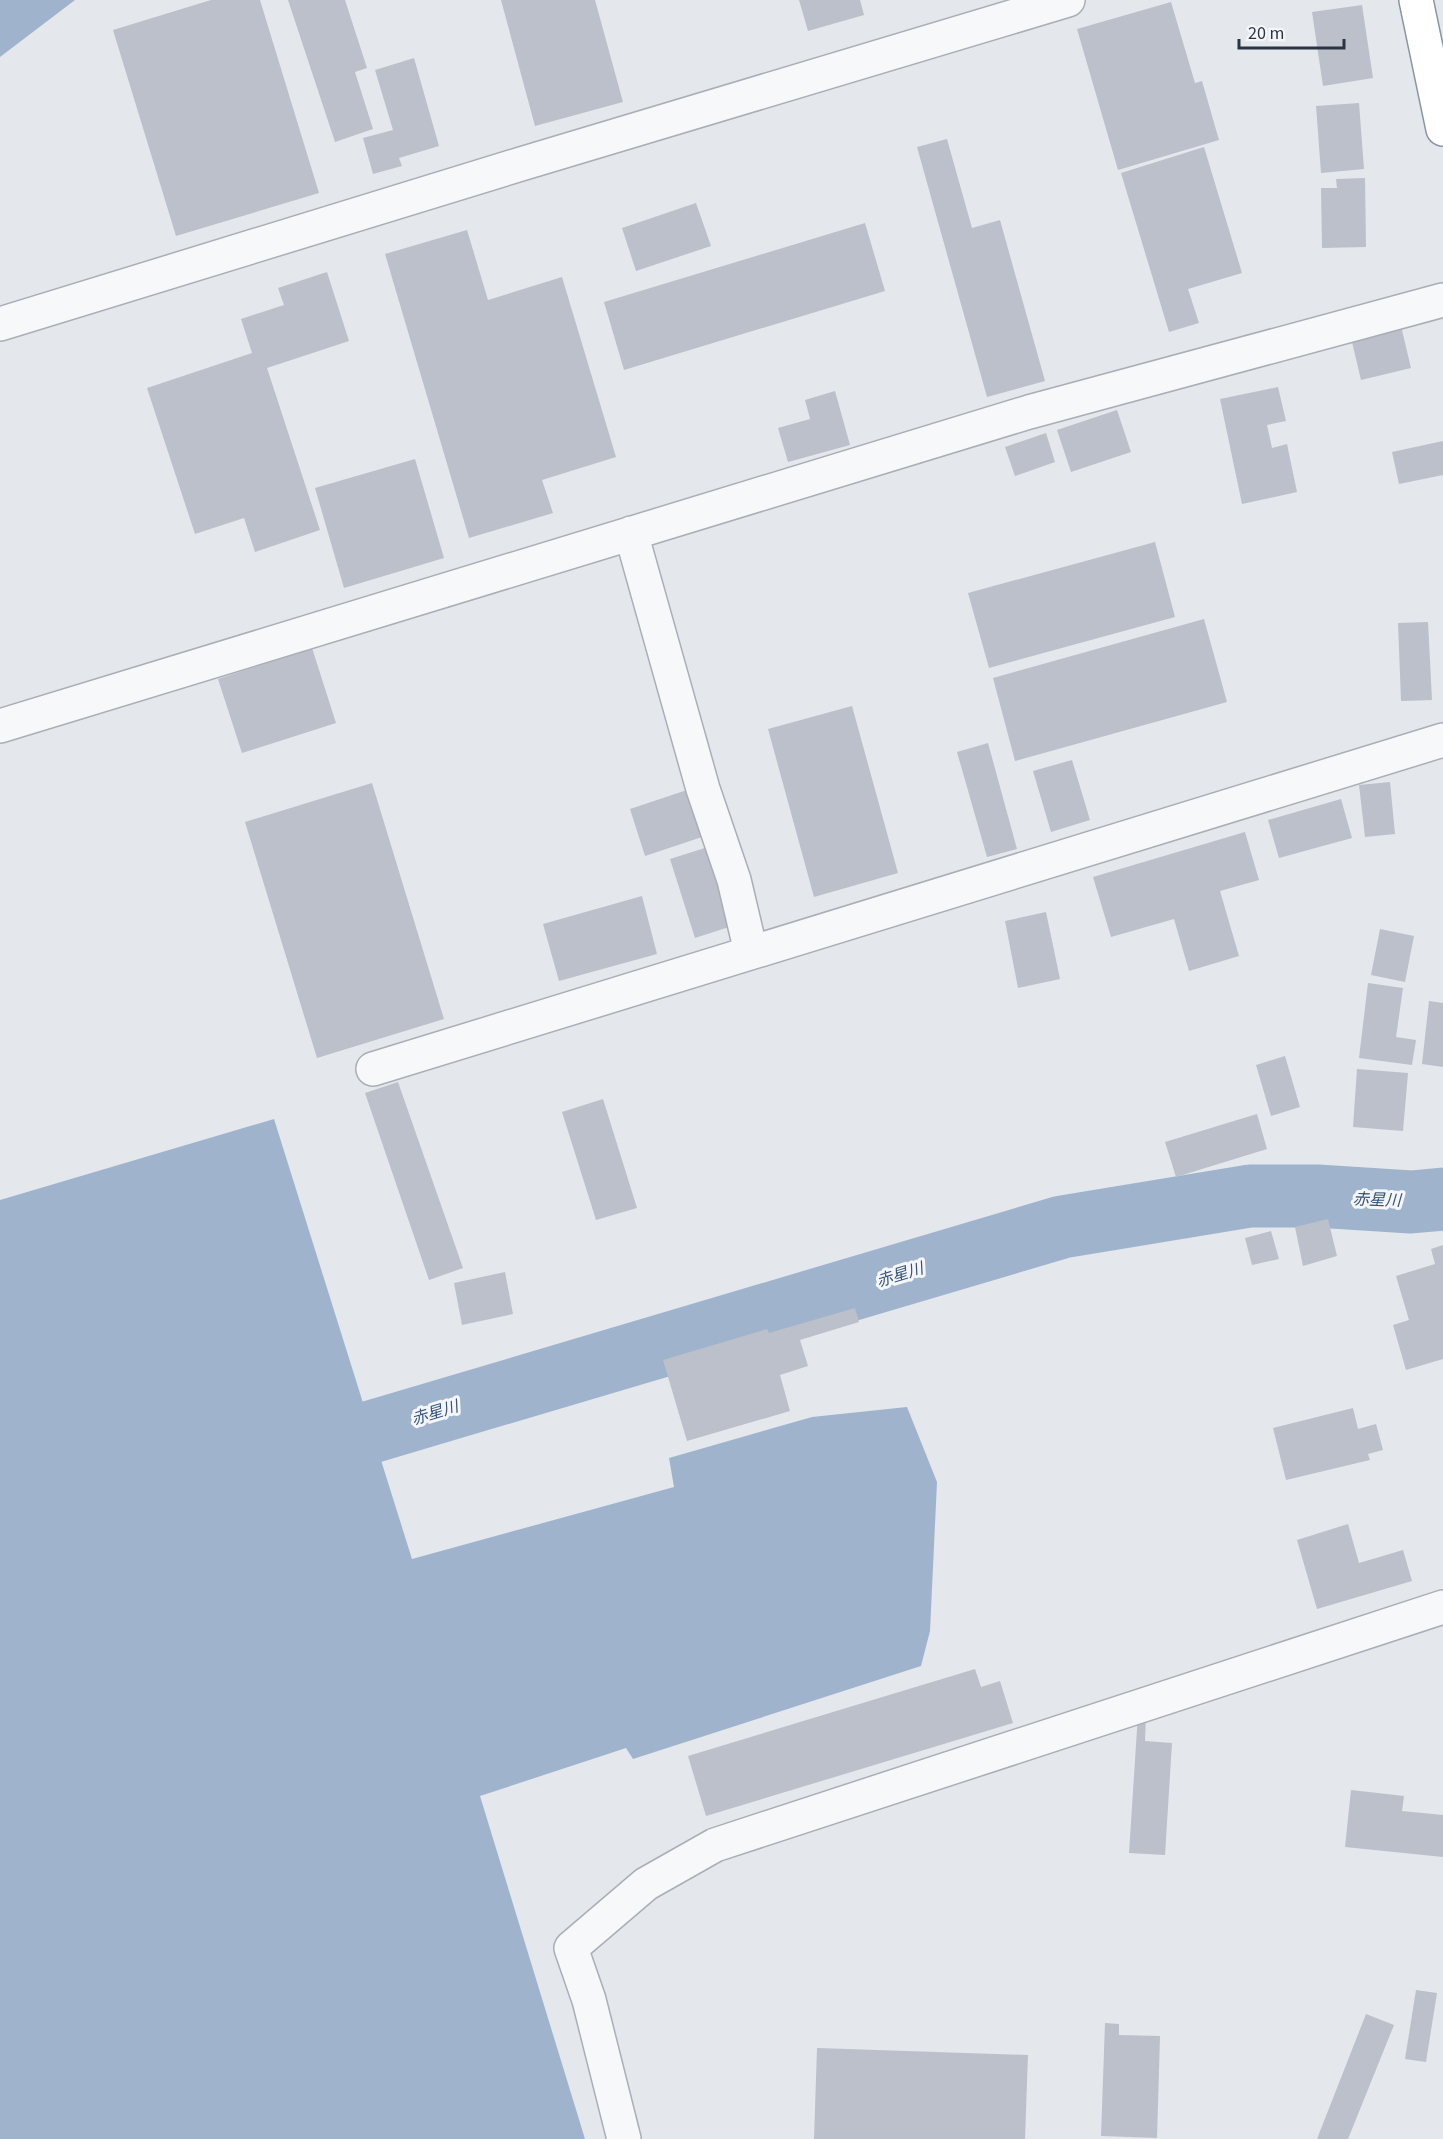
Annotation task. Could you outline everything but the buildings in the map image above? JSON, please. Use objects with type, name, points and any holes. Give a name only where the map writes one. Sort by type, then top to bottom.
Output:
[{"type":"highway","points":[[1416,0],[1443,129]]},
{"type":"street","points":[[0,324],[521,164],[1068,0]]},
{"type":"street","points":[[0,726],[1029,412],[1443,300]]},
{"type":"street","points":[[631,533],[703,789],[734,880],[751,952]]},
{"type":"street","points":[[373,1069],[1443,740]]},
{"type":"street","points":[[624,2139],[589,2000],[572,1948],[646,1884],[715,1845],[1443,1607]]},
{"type":"water","points":[[0,0],[75,0],[0,57]]},
{"type":"water","points":[[274,1119],[412,1559],[674,1487],[669,1458],[812,1417],[907,1407],[937,1482],[930,1631],[921,1666],[633,1759],[626,1748],[480,1796],[585,2139],[0,2139],[0,1200]]},
{"type":"waterway","name":"赤星川","points":[[371,1432],[1062,1227],[1250,1196],[1317,1196],[1411,1202],[1443,1199]]}]
